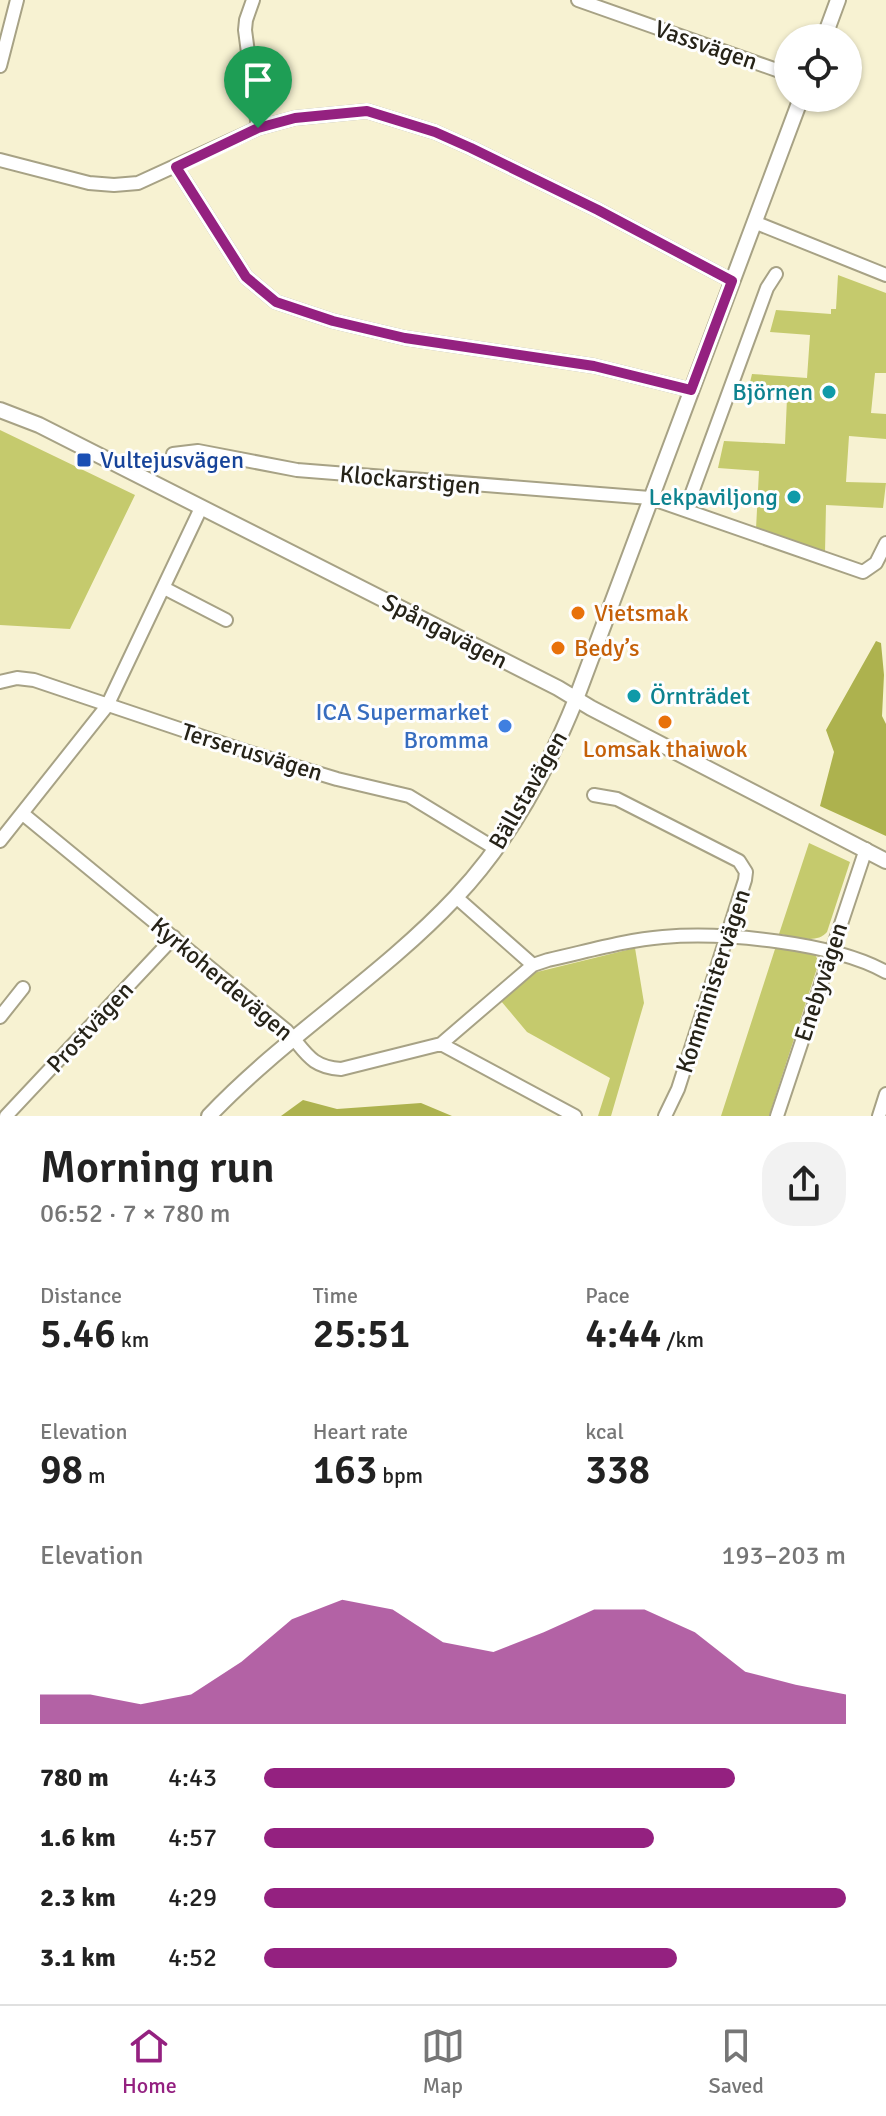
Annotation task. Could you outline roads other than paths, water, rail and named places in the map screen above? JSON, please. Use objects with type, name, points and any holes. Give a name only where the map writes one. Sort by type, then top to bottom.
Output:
[{"type":"street","points":[[0,66],[17,0]]},
{"type":"street","points":[[253,0],[245,30],[258,128]]},
{"type":"street","name":"Vassvägen","points":[[578,0],[774,69]]},
{"type":"street","points":[[829,24],[838,0]]},
{"type":"street","points":[[0,160],[89,183],[138,183],[258,128],[295,118],[367,111],[435,132],[598,210],[732,281]]},
{"type":"street","name":"Bällstavägen","points":[[209,1116],[456,897],[496,849],[538,783],[576,699],[796,112]]},
{"type":"street","points":[[176,167],[246,277],[276,302],[333,321],[405,338],[594,366],[691,390]]},
{"type":"street","points":[[754,222],[886,275]]},
{"type":"street","points":[[686,509],[767,288],[776,274]]},
{"type":"street","name":"Spångavägen","points":[[0,410],[39,425],[886,861]]},
{"type":"street","name":"Klockarstigen","points":[[173,454],[198,451],[297,470],[650,498]]},
{"type":"street","points":[[650,498],[863,572],[876,563],[886,543]]},
{"type":"street","points":[[0,841],[107,706],[201,508]]},
{"type":"street","points":[[164,588],[226,620]]},
{"type":"street","name":"Terserusvägen","points":[[0,682],[17,678],[34,680],[291,765],[409,796],[496,849]]},
{"type":"street","name":"Komministervägen","points":[[594,795],[617,799],[739,861],[746,872],[678,1089],[665,1116]]},
{"type":"street","name":"Kyrkoherdevägen","points":[[23,814],[294,1039],[312,1062],[325,1068],[341,1069],[441,1044],[533,965],[661,937],[725,936],[781,942],[830,953],[886,972]]},
{"type":"street","name":"Enebyvägen","points":[[777,1116],[866,849]]},
{"type":"street","points":[[456,897],[533,965]]},
{"type":"street","name":"Prostvägen","points":[[6,1116],[174,937]]},
{"type":"street","points":[[0,1017],[23,988]]},
{"type":"street","points":[[441,1044],[575,1116]]},
{"type":"street","points":[[879,1116],[886,1094]]},
{"type":"place","name":"Björnen","points":[[829,392]]},
{"type":"place","name":"Vultejusvägen","points":[[84,460]]},
{"type":"place","name":"Lekpaviljong","points":[[794,497]]},
{"type":"place","name":"Vietsmak","points":[[578,613]]},
{"type":"place","name":"Bedy’s","points":[[558,648]]},
{"type":"place","name":"Örnträdet","points":[[634,696]]},
{"type":"place","name":"Lomsak thaiwok","points":[[665,722]]},
{"type":"place","name":"ICA Supermarket Bromma","points":[[505,726]]}]
